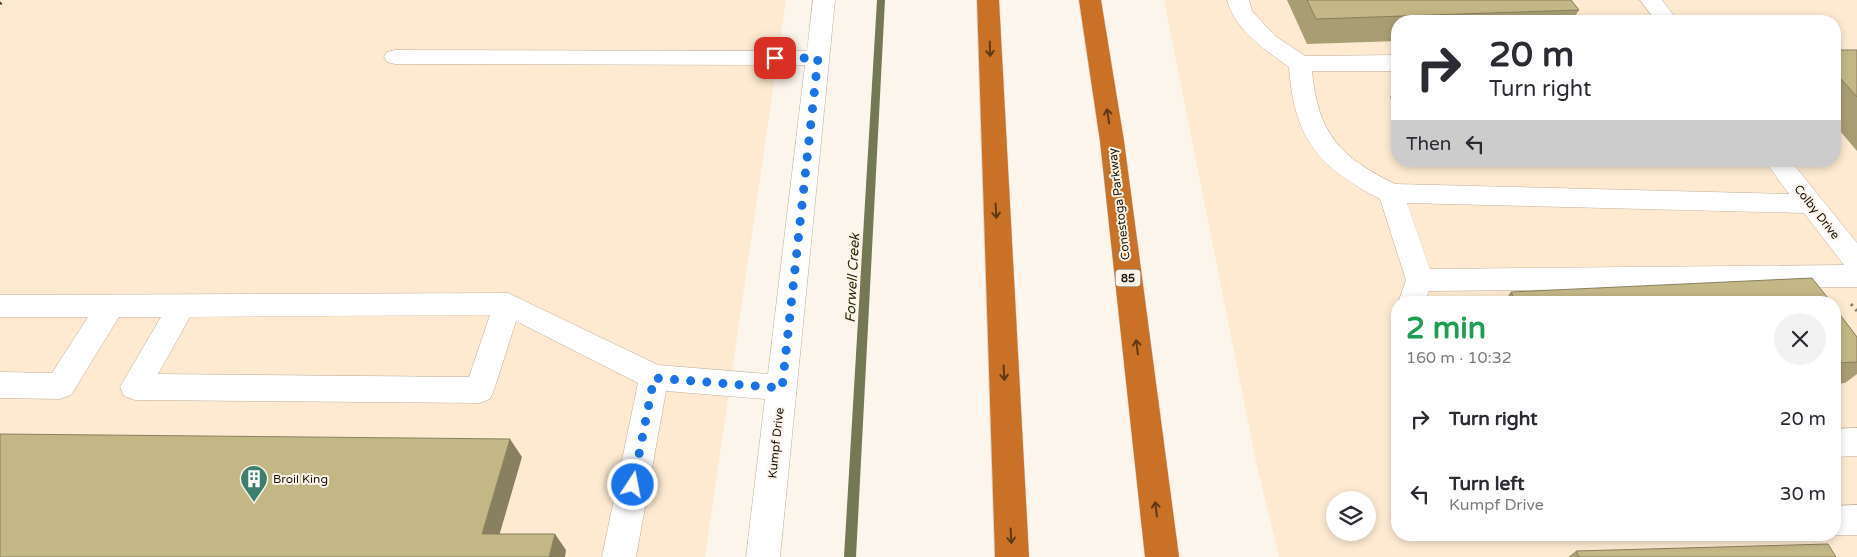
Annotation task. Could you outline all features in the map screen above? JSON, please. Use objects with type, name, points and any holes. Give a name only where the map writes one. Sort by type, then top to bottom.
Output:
[{"type":"highway","points":[[988,0],[1012,557]]},
{"type":"highway","name":"Conestoga Parkway","points":[[1090,0],[1112,141],[1162,557]]},
{"type":"street","name":"Kumpf Drive","points":[[764,557],[824,0]]},
{"type":"street","points":[[1238,0],[1242,13],[1267,41],[1300,64],[1391,63]]},
{"type":"street","points":[[1651,0],[1663,15]]},
{"type":"street","points":[[395,57],[818,58]]},
{"type":"street","points":[[1300,64],[1303,100],[1323,146],[1357,176],[1391,193],[1811,204]]},
{"type":"street","name":"Colby Drive","points":[[1782,167],[1857,262]]},
{"type":"street","points":[[1391,193],[1415,291],[1857,276]]},
{"type":"street","points":[[0,306],[508,304],[654,378],[782,388]]},
{"type":"street","points":[[182,306],[135,386],[479,390],[508,304]]},
{"type":"street","points":[[0,385],[60,386],[111,305]]},
{"type":"street","points":[[620,557],[654,378]]},
{"type":"street","points":[[1841,443],[1857,442]]},
{"type":"street","points":[[1841,521],[1857,520]]},
{"type":"shaded area","points":[[0,0],[786,0],[705,557],[0,557]]},
{"type":"shaded area","points":[[1164,0],[1857,0],[1857,557],[1279,557],[1256,462]]},
{"type":"building","points":[[1307,0],[1571,0],[1579,10],[1391,15],[1316,19]]},
{"type":"building","points":[[1841,50],[1857,50],[1857,97],[1841,79]]},
{"type":"building","points":[[1812,278],[1826,296],[1513,296],[1511,292]]},
{"type":"building","points":[[1841,316],[1857,337],[1857,362],[1841,363]]},
{"type":"building","name":"Broil King","points":[[0,434],[510,439],[482,534],[555,534],[549,557],[0,557]]},
{"type":"building","points":[[1828,544],[1836,557],[1579,557],[1576,551]]},
{"type":"waterway","name":"Forwell Creek","points":[[850,557],[881,0]]},
{"type":"railway","points":[[0,4],[4,0]]},
{"type":"place","name":"Broil King","points":[[254,503]]},
{"type":"route","points":[[633,485],[654,378],[782,388],[818,58],[775,58]]}]
